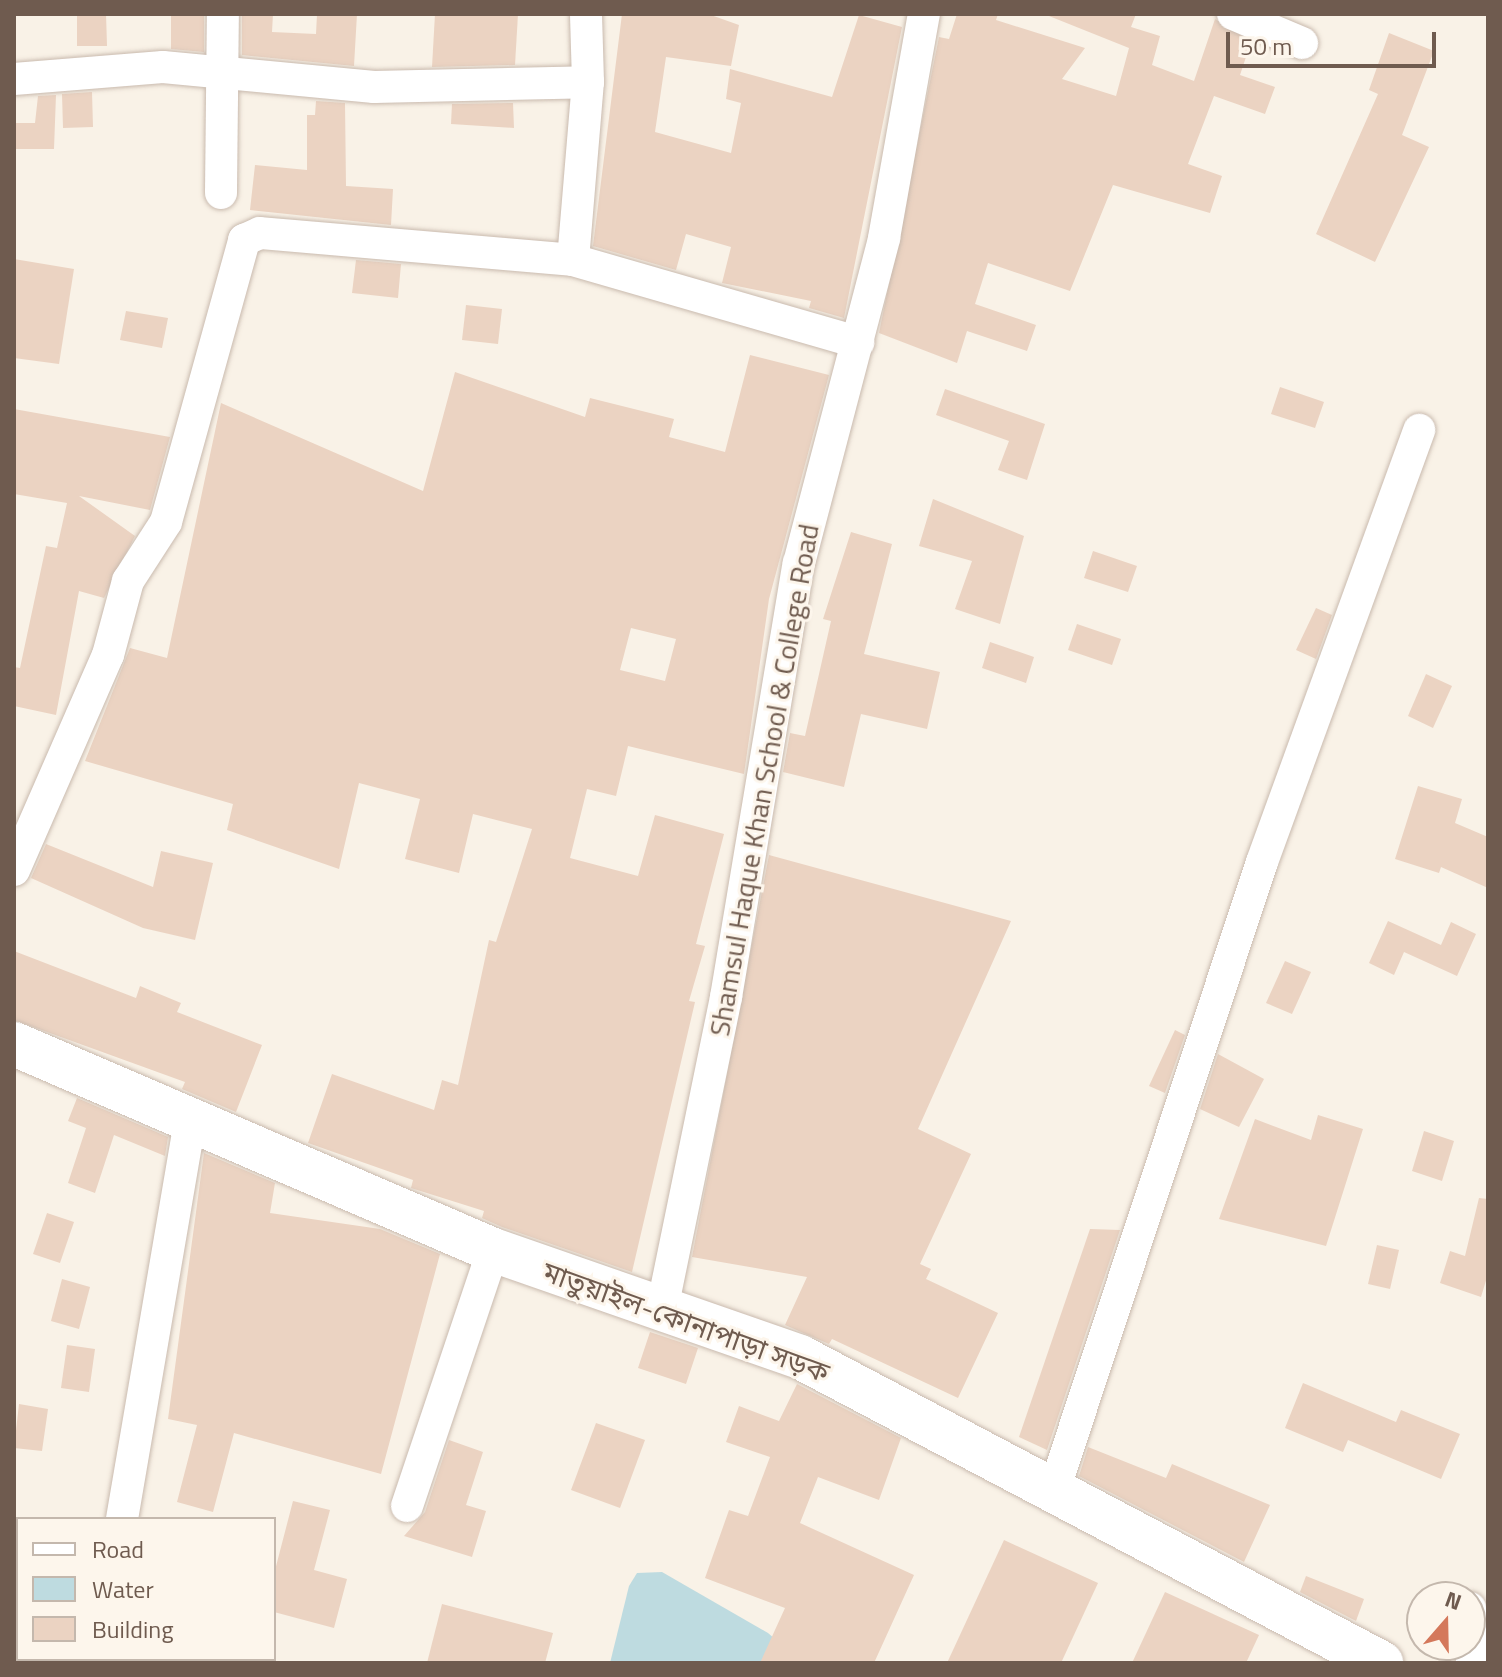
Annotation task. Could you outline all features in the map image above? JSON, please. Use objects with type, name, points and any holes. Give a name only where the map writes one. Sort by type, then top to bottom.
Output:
[{"type":"main road","name":"মাতুয়াইল-কোনাপাড়া সড়ক","points":[[14,1044],[493,1250],[661,1314],[800,1357],[1055,1487],[1381,1663]]},
{"type":"street","points":[[221,193],[223,14]]},
{"type":"street","points":[[573,260],[588,82],[586,14]]},
{"type":"street","name":"Shamsul Haque Khan School & College Road","points":[[661,1314],[726,997],[799,563],[858,342],[924,14]]},
{"type":"street","points":[[1233,14],[1302,43]]},
{"type":"street","points":[[14,79],[223,70],[374,87],[588,82]]},
{"type":"street","points":[[14,870],[103,668],[128,581],[166,522],[244,240],[260,233],[573,260],[858,342]]},
{"type":"street","points":[[1055,1487],[1262,862],[1419,430]]},
{"type":"street","points":[[122,1517],[190,1120]]},
{"type":"street","points":[[407,1506],[493,1250]]},
{"type":"water","points":[[662,1572],[768,1633],[803,1663],[610,1663],[629,1586],[637,1573]]},
{"type":"building","points":[[77,14],[106,14],[107,46],[77,46]]},
{"type":"building","points":[[171,14],[204,14],[204,52],[171,49]]},
{"type":"building","points":[[242,14],[273,14],[272,32],[316,34],[317,14],[357,14],[354,66],[242,55]]},
{"type":"building","points":[[435,14],[518,14],[515,65],[432,67]]},
{"type":"building","points":[[622,14],[708,14],[739,25],[731,66],[666,57],[655,132],[731,153],[741,103],[726,99],[730,69],[832,97],[859,15],[902,27],[844,318],[809,308],[811,301],[722,283],[731,247],[686,234],[676,270],[593,246]]},
{"type":"building","points":[[957,14],[998,14],[996,20],[1085,48],[1062,79],[1116,96],[1129,48],[1044,14],[1136,14],[1131,27],[1160,36],[1152,65],[1194,81],[1215,19],[1251,42],[1240,75],[1275,87],[1265,114],[1214,96],[1188,164],[1222,176],[1210,213],[1113,185],[1070,291],[988,263],[975,304],[1036,325],[1027,351],[967,331],[957,363],[879,333],[939,37],[949,39]]},
{"type":"building","points":[[1389,33],[1434,51],[1402,135],[1429,147],[1375,262],[1316,234],[1378,94],[1369,90]]},
{"type":"building","points":[[92,92],[93,127],[63,128],[62,94]]},
{"type":"building","points":[[56,95],[54,149],[14,149],[14,123],[35,123],[38,96]]},
{"type":"building","points":[[316,101],[345,103],[346,186],[393,189],[391,225],[250,210],[255,165],[307,170],[307,115],[315,115]]},
{"type":"building","points":[[513,103],[514,128],[451,124],[452,104]]},
{"type":"building","points":[[14,259],[74,269],[59,364],[14,358]]},
{"type":"building","points":[[356,260],[401,264],[398,298],[352,293]]},
{"type":"building","points":[[466,305],[502,309],[498,344],[462,340]]},
{"type":"building","points":[[126,311],[168,318],[162,348],[120,340]]},
{"type":"building","points":[[750,355],[829,375],[769,599],[744,774],[628,746],[616,796],[587,789],[570,858],[638,876],[655,815],[724,834],[696,944],[705,946],[689,1001],[695,1002],[632,1272],[502,1227],[482,1218],[484,1211],[411,1188],[413,1180],[308,1143],[332,1074],[434,1110],[442,1080],[458,1085],[489,940],[496,942],[532,829],[473,814],[459,873],[405,859],[420,799],[359,783],[339,869],[227,830],[233,804],[85,761],[130,648],[167,658],[221,403],[423,491],[455,372],[585,417],[590,398],[674,419],[669,437],[725,452]],"holes":[[[631,628],[676,639],[665,681],[620,670]]]},
{"type":"building","points":[[1280,387],[1324,402],[1315,428],[1271,414]]},
{"type":"building","points":[[945,389],[1045,424],[1027,480],[998,470],[1009,441],[936,415]]},
{"type":"building","points":[[14,409],[170,437],[150,510],[79,496],[135,536],[104,598],[79,591],[56,715],[14,706],[14,667],[20,668],[46,546],[57,548],[67,503],[14,494]]},
{"type":"building","points":[[933,499],[1024,536],[1000,624],[955,609],[972,561],[919,546]]},
{"type":"building","points":[[851,532],[892,544],[864,654],[940,672],[927,729],[861,714],[844,787],[783,772],[790,733],[805,736],[831,621],[823,619]]},
{"type":"building","points":[[1093,551],[1137,566],[1128,592],[1084,578]]},
{"type":"building","points":[[1316,608],[1332,615],[1316,659],[1296,650]]},
{"type":"building","points":[[1077,624],[1121,639],[1112,665],[1068,650]]},
{"type":"building","points":[[990,642],[1034,657],[1026,683],[982,668]]},
{"type":"building","points":[[1426,674],[1452,686],[1433,728],[1408,716]]},
{"type":"building","points":[[1418,786],[1462,799],[1455,823],[1488,837],[1488,888],[1441,867],[1439,873],[1395,859]]},
{"type":"building","points":[[46,844],[153,887],[161,851],[213,863],[195,940],[143,928],[31,878]]},
{"type":"building","points":[[769,855],[1011,921],[918,1129],[971,1154],[920,1264],[931,1269],[926,1279],[998,1313],[958,1398],[832,1339],[829,1344],[785,1325],[807,1277],[692,1257]]},
{"type":"building","points":[[1388,921],[1441,945],[1451,922],[1476,934],[1457,976],[1404,952],[1394,975],[1369,963]]},
{"type":"building","points":[[14,951],[136,998],[140,986],[181,1003],[177,1012],[262,1045],[236,1112],[182,1089],[185,1082],[14,1020]]},
{"type":"building","points":[[1285,961],[1311,972],[1292,1014],[1266,1003]]},
{"type":"building","points":[[1175,1030],[1185,1035],[1165,1093],[1149,1086]]},
{"type":"building","points":[[1218,1054],[1264,1079],[1239,1127],[1200,1109]]},
{"type":"building","points":[[77,1098],[168,1137],[165,1156],[114,1135],[95,1193],[68,1183],[86,1128],[68,1121]]},
{"type":"building","points":[[1318,1115],[1363,1129],[1326,1246],[1219,1219],[1255,1119],[1311,1140]]},
{"type":"building","points":[[1424,1131],[1454,1141],[1442,1181],[1412,1171]]},
{"type":"building","points":[[204,1153],[275,1183],[270,1213],[380,1229],[440,1254],[381,1474],[234,1433],[213,1512],[177,1502],[197,1425],[168,1419]]},
{"type":"building","points":[[1479,1198],[1488,1199],[1488,1274],[1481,1297],[1440,1283],[1450,1251],[1465,1256]]},
{"type":"building","points":[[47,1213],[74,1222],[60,1263],[33,1254]]},
{"type":"building","points":[[1090,1229],[1120,1230],[1047,1450],[1019,1437]]},
{"type":"building","points":[[1377,1245],[1399,1250],[1390,1289],[1368,1284]]},
{"type":"building","points":[[62,1279],[90,1287],[79,1329],[51,1321]]},
{"type":"building","points":[[650,1332],[698,1348],[686,1384],[638,1368]]},
{"type":"building","points":[[67,1345],[95,1349],[89,1392],[61,1388]]},
{"type":"building","points":[[1303,1383],[1396,1422],[1401,1410],[1460,1434],[1441,1479],[1348,1440],[1343,1452],[1285,1428]]},
{"type":"building","points":[[797,1384],[901,1438],[879,1500],[818,1477],[800,1523],[914,1575],[874,1663],[760,1663],[785,1608],[705,1578],[729,1510],[748,1516],[770,1457],[726,1442],[739,1406],[779,1421]]},
{"type":"building","points":[[19,1404],[48,1409],[42,1451],[14,1448]]},
{"type":"building","points":[[596,1423],[645,1440],[620,1508],[571,1490]]},
{"type":"building","points":[[449,1440],[483,1452],[466,1505],[486,1511],[472,1557],[404,1536],[425,1512]]},
{"type":"building","points":[[1088,1447],[1166,1478],[1172,1464],[1270,1505],[1244,1562],[1079,1476]]},
{"type":"building","points":[[293,1501],[330,1510],[314,1570],[347,1579],[334,1628],[276,1613],[276,1566]]},
{"type":"building","points":[[1004,1540],[1098,1583],[1061,1663],[947,1663]]},
{"type":"building","points":[[1306,1576],[1364,1599],[1356,1621],[1300,1592]]},
{"type":"building","points":[[1165,1592],[1259,1635],[1246,1663],[1132,1663]]},
{"type":"building","points":[[442,1604],[553,1633],[545,1663],[427,1663]]}]
